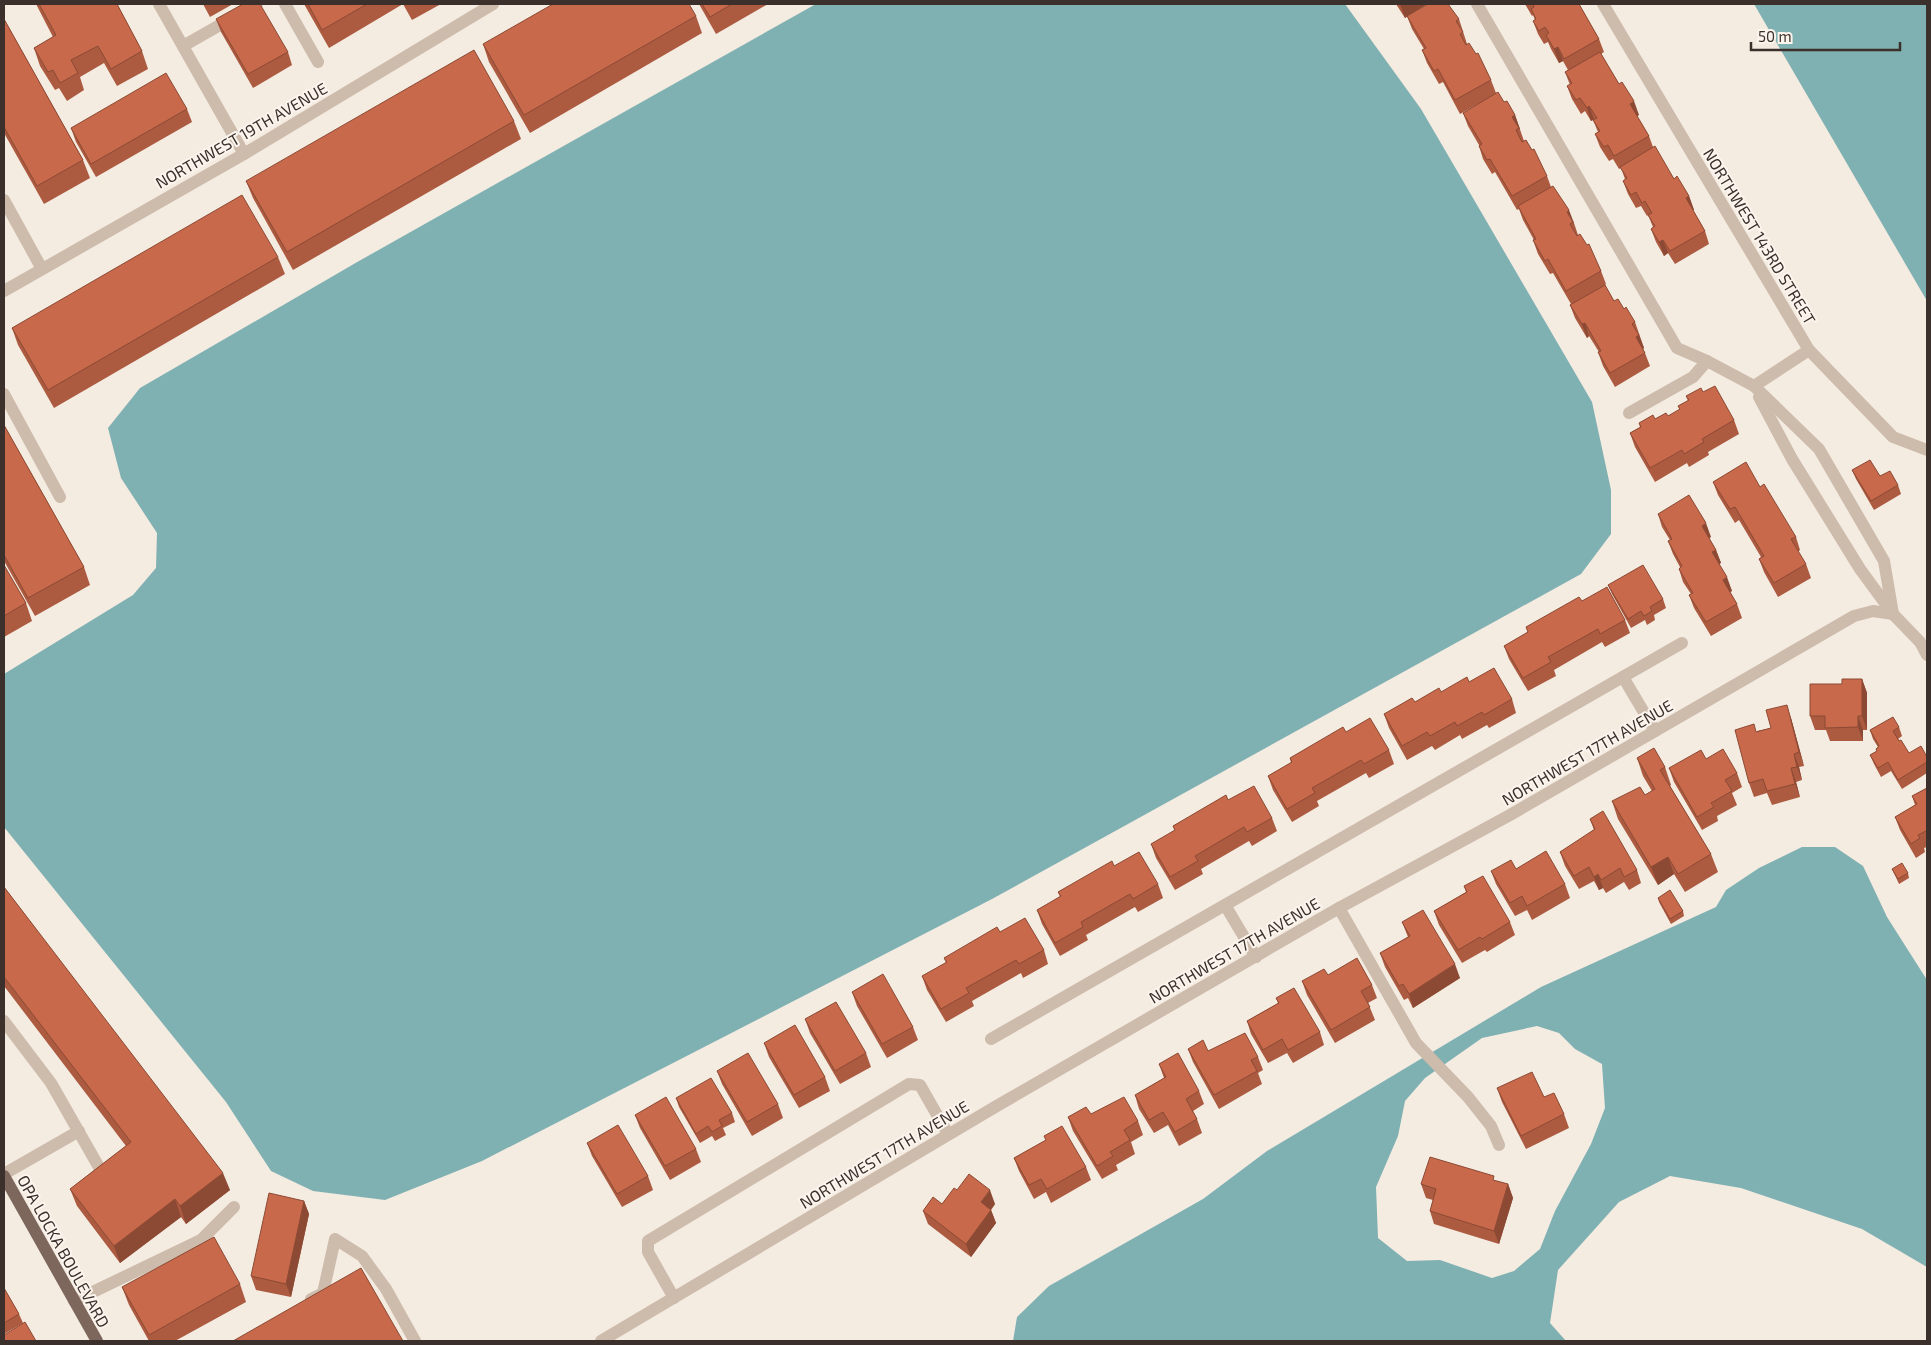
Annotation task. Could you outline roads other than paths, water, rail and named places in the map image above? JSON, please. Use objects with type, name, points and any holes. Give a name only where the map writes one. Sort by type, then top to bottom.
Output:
[{"type":"main road","name":"OPA LOCKA BOULEVARD","points":[[4,1175],[97,1341]]},
{"type":"street","points":[[159,4],[244,154]]},
{"type":"street","points":[[183,46],[258,4]]},
{"type":"street","points":[[285,4],[318,62]]},
{"type":"street","name":"NORTHWEST 19TH AVENUE","points":[[4,291],[244,154],[493,4]]},
{"type":"street","points":[[1477,4],[1677,348],[1707,361],[1754,386],[1819,449],[1884,561],[1893,614]]},
{"type":"street","name":"NORTHWEST 143RD STREET","points":[[1603,4],[1810,350],[1893,437],[1927,450]]},
{"type":"street","points":[[4,200],[42,269]]},
{"type":"street","points":[[1754,386],[1810,350]]},
{"type":"street","points":[[1629,413],[1693,377],[1707,361]]},
{"type":"street","points":[[1754,386],[1792,459],[1860,569],[1893,614],[1920,642],[1927,655]]},
{"type":"street","points":[[4,394],[60,497]]},
{"type":"street","name":"NORTHWEST 17TH AVENUE","points":[[601,1341],[948,1134],[1339,908],[1510,815],[1854,616],[1872,611],[1893,614]]},
{"type":"street","points":[[991,1039],[1682,644]]},
{"type":"street","points":[[1623,677],[1655,731]]},
{"type":"street","points":[[1225,905],[1256,957]]},
{"type":"street","points":[[1339,908],[1416,1043],[1468,1097],[1491,1126],[1499,1144]]},
{"type":"street","points":[[4,1021],[51,1083],[104,1176]]},
{"type":"street","points":[[674,1298],[648,1252],[648,1241],[909,1084],[915,1082],[920,1085],[948,1134]]},
{"type":"street","points":[[4,1175],[79,1131]]},
{"type":"street","points":[[74,1301],[201,1240],[234,1207]]},
{"type":"street","points":[[297,1307],[323,1292],[335,1239],[362,1256],[386,1289],[415,1341]]},
{"type":"water","points":[[816,4],[1345,4],[1421,109],[1592,402],[1611,490],[1611,534],[1581,574],[992,899],[482,1161],[385,1200],[313,1191],[271,1171],[226,1102],[4,827],[4,674],[133,595],[156,568],[157,533],[121,478],[108,428],[140,388],[359,261]]},
{"type":"water","points":[[1754,4],[1927,4],[1927,301]]},
{"type":"water","points":[[1802,847],[1835,847],[1863,866],[1887,917],[1927,980],[1927,1267],[1862,1229],[1741,1188],[1670,1176],[1619,1202],[1558,1270],[1550,1323],[1566,1341],[1013,1341],[1017,1317],[1049,1286],[1203,1199],[1267,1151],[1541,987],[1716,907],[1726,890],[1759,868]],"holes":[[[1537,1026],[1559,1033],[1575,1049],[1602,1064],[1605,1108],[1591,1144],[1555,1211],[1540,1249],[1514,1271],[1492,1278],[1440,1260],[1407,1261],[1378,1238],[1376,1187],[1398,1136],[1405,1101],[1425,1078],[1482,1038]]]}]
